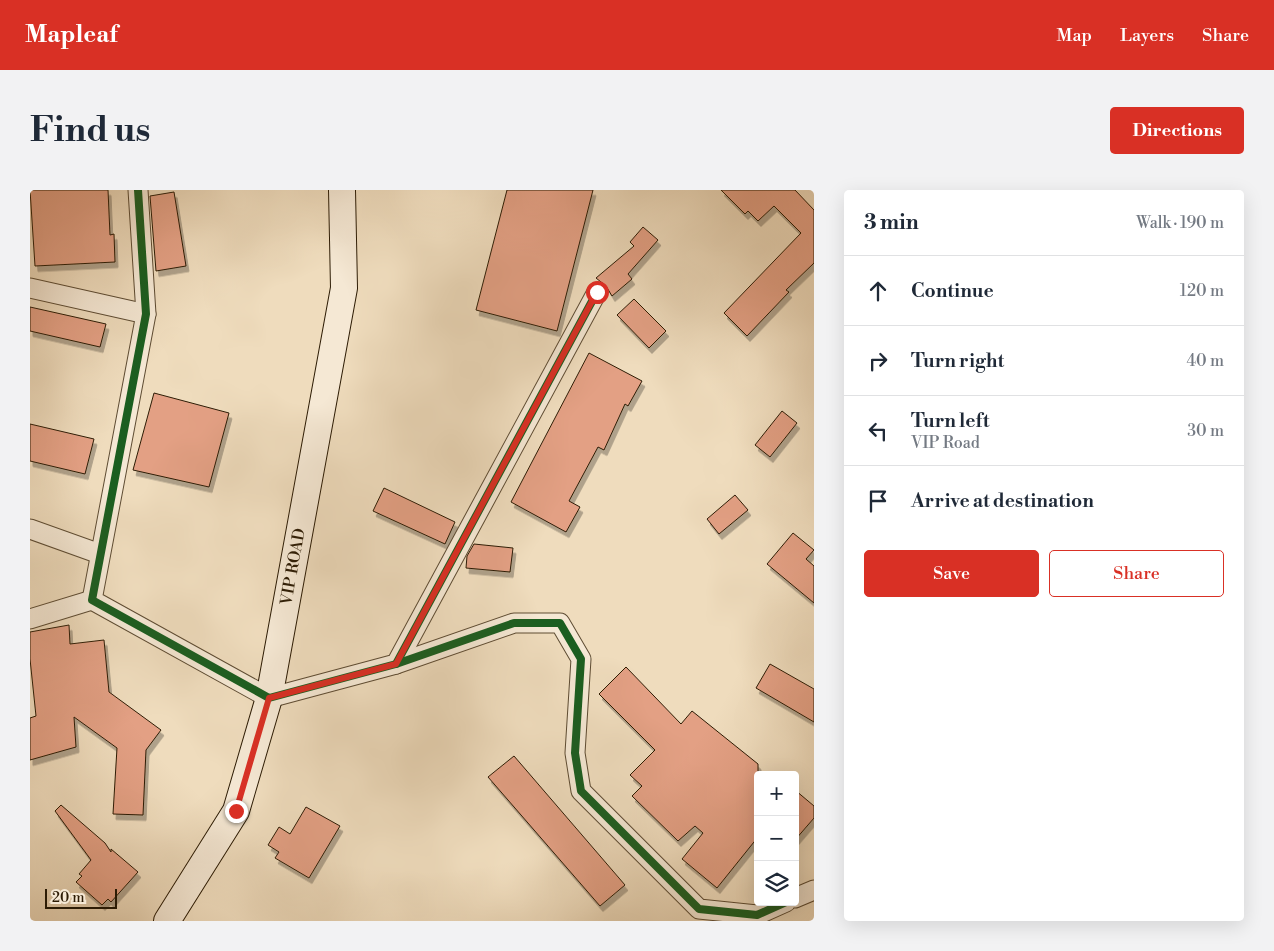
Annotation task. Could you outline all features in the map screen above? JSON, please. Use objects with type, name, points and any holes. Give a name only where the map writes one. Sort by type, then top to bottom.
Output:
[{"type":"main road","name":"VIP ROAD","points":[[167,921],[236,811],[269,698],[344,288],[342,190]]},
{"type":"street","points":[[92,600],[146,314],[138,190]]},
{"type":"street","points":[[30,288],[146,314]]},
{"type":"street","points":[[396,664],[597,292]]},
{"type":"street","points":[[30,529],[100,554]]},
{"type":"street","points":[[30,619],[92,600],[269,698],[396,664],[514,623],[560,623],[581,659],[576,753],[581,791],[699,909],[757,914],[776,906]]},
{"type":"street","points":[[799,896],[814,890]]},
{"type":"building","points":[[30,190],[108,190],[110,235],[114,234],[115,262],[35,266]]},
{"type":"building","points":[[507,190],[593,190],[557,331],[476,310]]},
{"type":"building","points":[[721,190],[795,190],[814,210],[814,263],[786,290],[789,292],[747,336],[724,313],[801,233],[774,206],[758,221],[748,211],[745,214]]},
{"type":"building","points":[[174,192],[186,266],[156,271],[150,196]]},
{"type":"building","points":[[643,227],[658,240],[628,274],[632,279],[612,296],[606,286],[596,278],[634,246],[630,242]]},
{"type":"building","points":[[634,299],[666,331],[649,348],[617,315]]},
{"type":"building","points":[[30,307],[106,324],[100,347],[30,331]]},
{"type":"building","points":[[589,353],[642,381],[628,406],[625,404],[604,450],[598,447],[569,501],[580,507],[566,532],[511,502]]},
{"type":"building","points":[[154,393],[229,413],[209,487],[133,470]]},
{"type":"building","points":[[782,411],[797,423],[770,457],[755,445]]},
{"type":"building","points":[[30,424],[94,439],[85,474],[30,461]]},
{"type":"building","points":[[384,488],[455,522],[445,544],[373,511]]},
{"type":"building","points":[[735,495],[748,510],[719,534],[707,519]]},
{"type":"building","points":[[793,533],[814,550],[806,559],[814,566],[814,603],[767,564]]},
{"type":"building","points":[[474,544],[513,548],[510,572],[466,568],[467,556]]},
{"type":"building","points":[[69,625],[70,644],[104,640],[109,692],[161,730],[146,750],[143,815],[113,814],[117,748],[74,717],[76,747],[30,760],[30,718],[36,716],[30,659],[30,632]]},
{"type":"building","points":[[770,664],[814,689],[814,722],[756,688]]},
{"type":"building","points":[[626,667],[681,724],[692,711],[758,764],[758,771],[754,771],[754,842],[717,888],[682,859],[703,833],[695,826],[678,841],[632,796],[642,786],[630,775],[655,750],[599,694]]},
{"type":"building","points":[[514,756],[625,885],[600,906],[488,777]]},
{"type":"building","points":[[799,793],[814,806],[814,818],[799,835]]},
{"type":"building","points":[[61,805],[105,843],[111,852],[111,849],[138,872],[111,902],[108,899],[102,905],[76,882],[82,876],[79,874],[91,860],[55,811]]},
{"type":"building","points":[[306,807],[340,826],[309,878],[275,858],[279,852],[268,845],[279,827],[290,834]]},
{"type":"cycle path","points":[[138,190],[146,314],[92,600],[269,698],[396,664],[597,292]]},
{"type":"cycle path","points":[[396,664],[514,623],[560,623],[581,659],[575,753],[581,791],[699,909],[757,915],[777,906]]},
{"type":"route","points":[[236,811],[269,698],[396,664],[597,292]]}]
